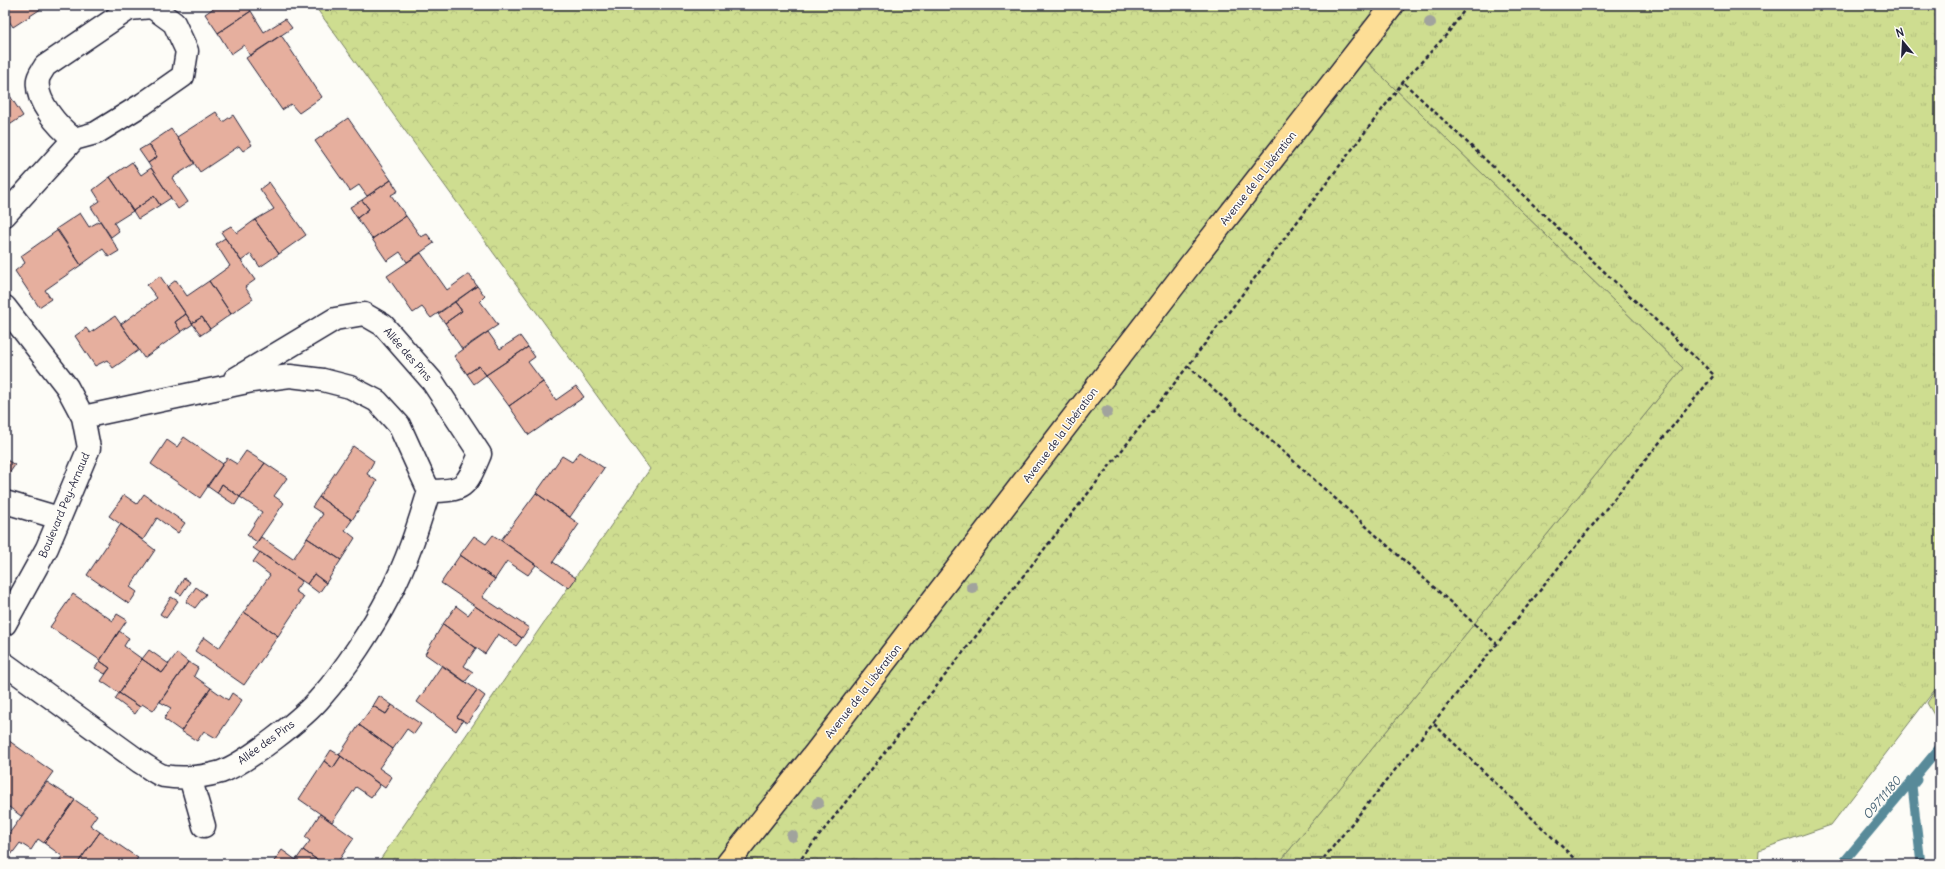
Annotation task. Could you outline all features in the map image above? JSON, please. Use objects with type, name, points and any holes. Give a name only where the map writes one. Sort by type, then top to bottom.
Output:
[{"type":"main road","name":"Avenue de la Libération","points":[[727,864],[816,753],[1190,265],[1393,5]]},
{"type":"street","points":[[5,215],[74,139],[96,133],[143,104],[183,76],[187,51],[174,23],[152,7],[129,9],[45,66],[38,79],[40,97],[60,128],[74,139]]},
{"type":"street","name":"Boulevard Pey-Arnaud","points":[[5,307],[67,387],[83,417],[88,448],[47,548],[5,624]]},
{"type":"street","name":"Allée des Pins","points":[[224,386],[336,319],[364,314],[383,325],[432,381],[480,454],[468,481],[452,491],[429,491]]},
{"type":"street","name":"Allée des Pins","points":[[5,664],[140,762],[162,776],[190,777],[221,772],[249,756],[280,734],[322,697],[352,656],[389,596],[413,546],[429,491],[399,425],[376,401],[350,387],[323,380],[290,376],[224,386],[83,417]]},
{"type":"street","points":[[5,502],[59,518]]},
{"type":"street","points":[[190,777],[204,826]]},
{"type":"path","points":[[797,864],[1188,366],[1403,82],[1448,33],[1468,5]]},
{"type":"path","points":[[1319,864],[1498,645],[1714,375],[1403,82]]},
{"type":"path","points":[[1188,366],[1498,645]]},
{"type":"path","points":[[1434,724],[1580,864]]},
{"type":"green space","points":[[314,5],[1393,5],[1357,52],[1683,368],[1278,864],[377,864],[650,469]]},
{"type":"green space","points":[[1393,5],[1940,5],[1940,683],[1831,825],[1759,850],[1758,864],[1278,864],[1683,368],[1357,52]]},
{"type":"green space","points":[[1940,683],[1940,725],[1927,703]]},
{"type":"building","points":[[5,5],[47,5],[13,27],[5,15]]},
{"type":"building","points":[[218,5],[247,5],[251,11],[218,33],[205,14]]},
{"type":"building","points":[[251,11],[264,32],[285,19],[292,28],[250,56],[244,45],[231,54],[218,33]]},
{"type":"building","points":[[281,35],[322,97],[299,113],[291,104],[282,110],[246,58]]},
{"type":"building","points":[[5,88],[23,116],[5,128]]},
{"type":"building","points":[[216,112],[223,122],[233,115],[252,145],[243,151],[239,146],[200,172],[177,137]]},
{"type":"building","points":[[348,118],[391,180],[367,196],[359,185],[350,191],[315,141]]},
{"type":"building","points":[[171,129],[195,163],[172,178],[188,202],[178,209],[148,163],[157,157],[149,144]]},
{"type":"building","points":[[149,144],[157,157],[148,163],[139,150]]},
{"type":"building","points":[[132,162],[141,175],[151,168],[171,198],[160,205],[154,196],[133,211],[110,177]]},
{"type":"building","points":[[110,177],[133,211],[114,223],[119,231],[111,237],[91,207],[100,201],[93,190]]},
{"type":"building","points":[[391,180],[398,191],[391,195],[406,216],[372,239],[357,218],[369,209],[362,200]]},
{"type":"building","points":[[269,182],[306,235],[279,254],[255,220],[274,209],[260,189]]},
{"type":"building","points":[[154,196],[160,205],[138,219],[133,211]]},
{"type":"building","points":[[362,200],[369,209],[357,218],[350,207]]},
{"type":"building","points":[[80,213],[89,227],[100,221],[119,251],[109,257],[103,249],[81,265],[56,229]]},
{"type":"building","points":[[406,216],[421,237],[427,234],[434,243],[407,262],[400,252],[387,261],[372,239]]},
{"type":"building","points":[[255,220],[279,254],[260,267],[251,254],[241,261],[221,232],[231,226],[237,233]]},
{"type":"building","points":[[58,230],[81,265],[45,290],[51,299],[39,307],[15,271],[25,263],[21,256]]},
{"type":"building","points":[[225,238],[255,280],[245,287],[253,299],[231,314],[209,281],[230,266],[216,244]]},
{"type":"building","points":[[421,253],[447,290],[469,274],[477,286],[431,318],[422,307],[413,313],[387,276]]},
{"type":"building","points":[[160,276],[186,314],[175,322],[181,332],[144,358],[121,324],[157,298],[147,285]]},
{"type":"building","points":[[176,280],[187,296],[209,281],[231,314],[210,329],[202,317],[192,323],[167,287]]},
{"type":"building","points":[[477,286],[485,296],[480,301],[498,325],[462,349],[445,323],[462,311],[455,302]]},
{"type":"building","points":[[455,302],[462,311],[445,323],[438,314]]},
{"type":"building","points":[[186,314],[193,324],[181,332],[175,322]]},
{"type":"building","points":[[115,316],[139,350],[113,368],[107,360],[95,366],[75,336],[86,328],[90,333]]},
{"type":"building","points":[[202,317],[210,329],[201,335],[192,323]]},
{"type":"building","points":[[488,332],[500,349],[520,336],[528,347],[486,375],[479,366],[467,374],[454,356]]},
{"type":"building","points":[[528,347],[535,357],[528,362],[543,382],[509,406],[486,375]]},
{"type":"building","points":[[479,366],[486,375],[474,384],[467,374]]},
{"type":"building","points":[[543,382],[556,400],[576,386],[584,397],[529,435],[509,406]]},
{"type":"building","points":[[184,437],[223,464],[200,498],[151,464],[167,440],[177,447]]},
{"type":"building","points":[[353,446],[374,461],[367,474],[377,481],[352,520],[319,497]]},
{"type":"building","points":[[246,451],[265,463],[240,497],[222,484],[217,493],[207,486],[227,458],[237,464]]},
{"type":"building","points":[[580,452],[604,468],[570,517],[536,493],[562,456],[572,462]]},
{"type":"building","points":[[5,459],[15,465],[6,478],[5,478]]},
{"type":"building","points":[[265,463],[287,478],[274,496],[284,503],[257,542],[247,535],[262,512],[240,497]]},
{"type":"building","points":[[222,484],[240,497],[235,505],[217,493]]},
{"type":"building","points":[[536,493],[579,524],[553,562],[576,578],[569,588],[501,540]]},
{"type":"building","points":[[144,494],[185,523],[178,533],[157,518],[143,540],[109,516],[124,495],[137,504]]},
{"type":"building","points":[[319,497],[352,520],[345,530],[355,538],[341,560],[307,538],[323,514],[312,507]]},
{"type":"building","points":[[121,524],[155,550],[130,587],[137,592],[129,604],[87,575]]},
{"type":"building","points":[[493,535],[536,565],[528,575],[507,561],[495,579],[460,555],[474,536],[486,544]]},
{"type":"building","points":[[261,537],[293,559],[307,538],[341,560],[326,583],[314,574],[307,584],[253,548]]},
{"type":"building","points":[[260,552],[302,581],[295,591],[304,597],[278,636],[244,612],[270,575],[253,562]]},
{"type":"building","points":[[460,555],[495,579],[482,597],[529,628],[522,638],[441,583]]},
{"type":"building","points":[[314,574],[326,583],[319,593],[307,584]]},
{"type":"building","points":[[184,578],[190,582],[181,595],[176,592]]},
{"type":"building","points":[[196,587],[206,594],[195,608],[186,602]]},
{"type":"building","points":[[73,594],[113,621],[117,614],[127,620],[100,660],[50,627]]},
{"type":"building","points":[[171,597],[178,601],[166,618],[160,614]]},
{"type":"building","points":[[456,606],[468,615],[475,606],[522,638],[516,646],[498,634],[485,654],[443,624]]},
{"type":"building","points":[[244,612],[278,636],[244,685],[195,651],[204,637],[219,648]]},
{"type":"building","points":[[443,624],[476,648],[464,666],[473,672],[465,682],[425,654]]},
{"type":"building","points":[[119,631],[129,638],[124,646],[142,659],[119,693],[101,681],[110,668],[100,661]]},
{"type":"building","points":[[149,650],[169,664],[162,673],[142,659]]},
{"type":"building","points":[[177,653],[188,662],[153,711],[142,704],[140,707],[119,693],[142,659],[162,673]]},
{"type":"building","points":[[100,661],[110,668],[105,674],[95,668]]},
{"type":"building","points":[[188,662],[198,668],[194,676],[211,688],[181,731],[164,719],[171,708],[160,702]]},
{"type":"building","points":[[442,665],[477,690],[457,717],[463,720],[456,731],[417,702]]},
{"type":"building","points":[[211,688],[228,700],[232,693],[242,700],[216,738],[204,731],[197,741],[181,731]]},
{"type":"building","points":[[477,690],[485,696],[467,723],[457,717]]},
{"type":"building","points":[[119,693],[140,707],[135,714],[115,699]]},
{"type":"building","points":[[379,696],[392,705],[386,714],[373,706]]},
{"type":"building","points":[[392,705],[421,724],[414,734],[407,729],[393,749],[359,725],[373,706],[386,714]]},
{"type":"building","points":[[359,725],[393,749],[379,768],[392,777],[385,788],[339,755]]},
{"type":"building","points":[[5,738],[53,772],[21,816],[5,804]]},
{"type":"building","points":[[331,750],[341,756],[333,768],[324,761]]},
{"type":"building","points":[[341,756],[380,785],[371,797],[356,787],[332,822],[299,799],[324,761],[333,768]]},
{"type":"building","points":[[47,782],[75,800],[44,843],[38,839],[31,850],[20,843],[11,855],[5,851],[5,839]]},
{"type":"building","points":[[75,800],[97,815],[90,825],[100,832],[77,864],[57,864],[62,856],[44,843]]},
{"type":"building","points":[[320,814],[354,838],[339,860],[345,864],[323,864],[303,850],[310,841],[305,837]]},
{"type":"building","points":[[100,832],[138,858],[133,864],[77,864]]},
{"type":"building","points":[[282,850],[296,860],[303,850],[323,864],[272,864]]},
{"type":"waterway","name":"O9711180","points":[[1842,864],[1940,747]]},
{"type":"waterway","points":[[1917,780],[1912,786],[1921,864]]}]
